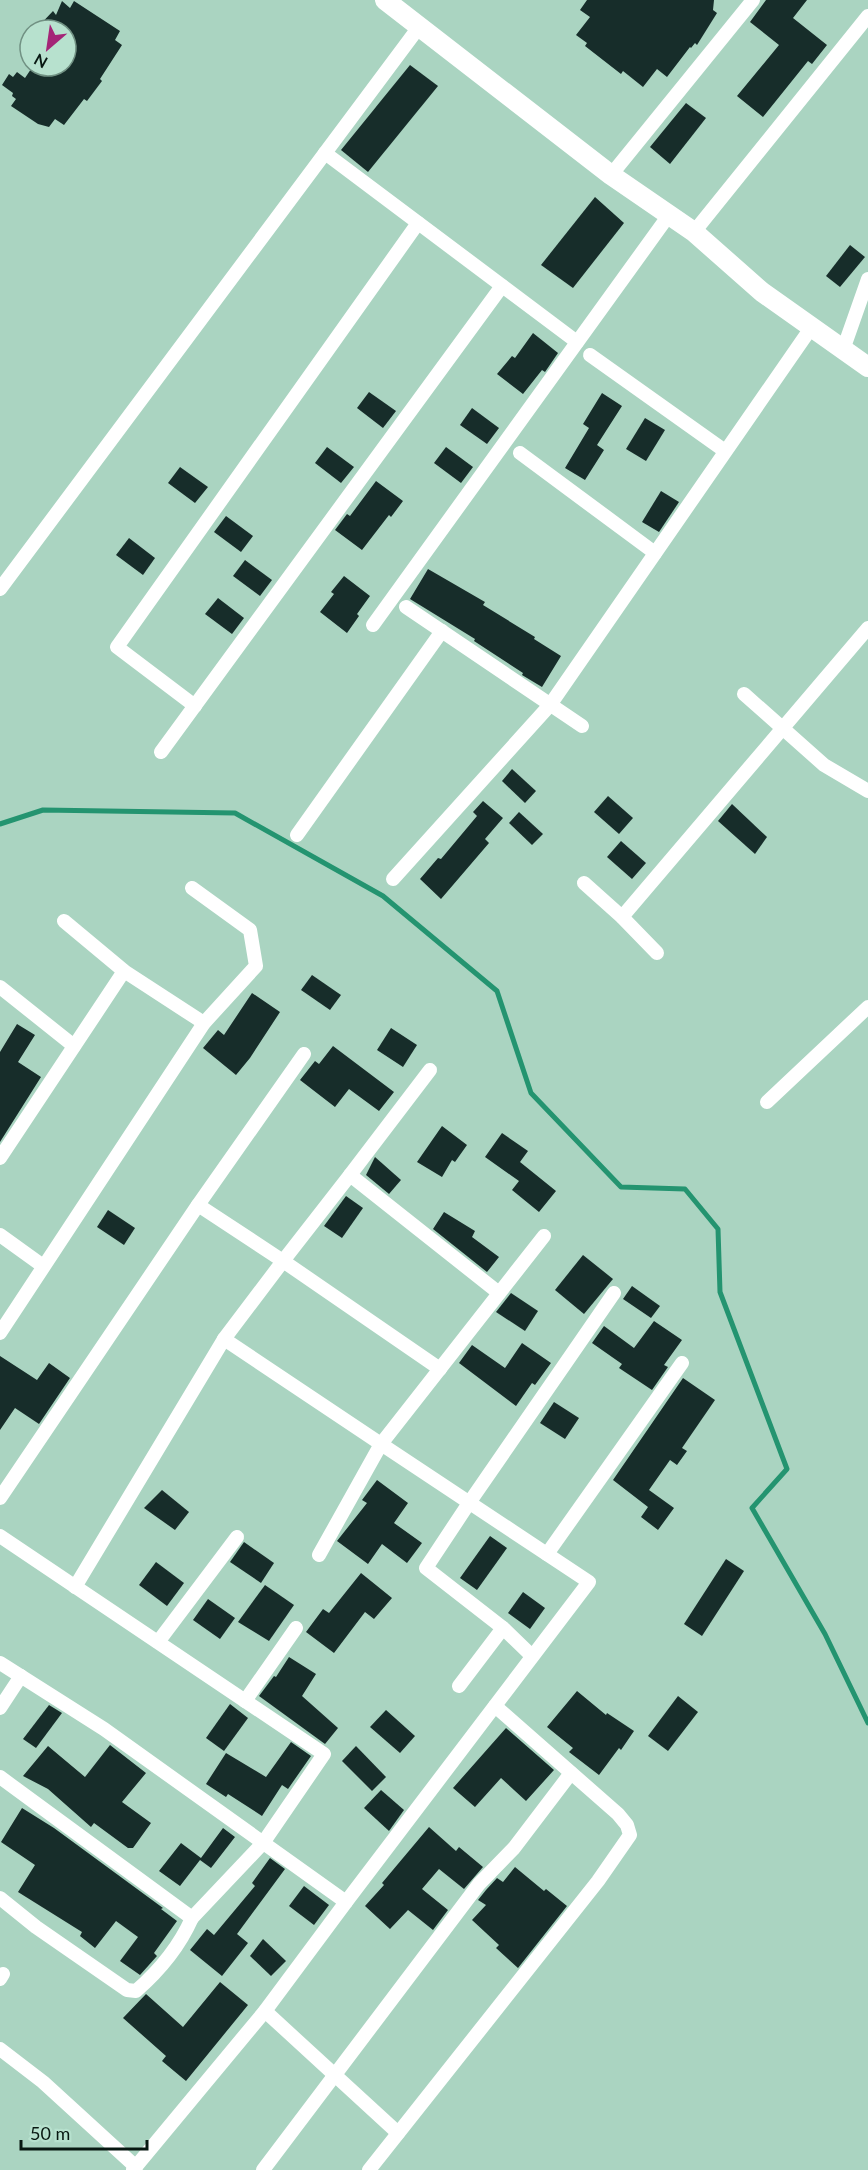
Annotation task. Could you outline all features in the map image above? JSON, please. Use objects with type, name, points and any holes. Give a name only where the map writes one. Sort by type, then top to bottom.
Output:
[{"type":"street","points":[[385,0],[611,175],[694,232],[762,292],[868,367]]},
{"type":"street","points":[[611,175],[753,0]]},
{"type":"street","points":[[694,232],[868,16]]},
{"type":"street","points":[[0,589],[419,27]]},
{"type":"street","points":[[325,153],[577,342]]},
{"type":"street","points":[[374,625],[669,215]]},
{"type":"street","points":[[195,706],[117,647],[418,223]]},
{"type":"street","points":[[843,350],[868,279]]},
{"type":"street","points":[[161,752],[502,286]]},
{"type":"street","points":[[393,879],[550,705],[811,328]]},
{"type":"street","points":[[590,355],[725,451]]},
{"type":"street","points":[[520,453],[655,553]]},
{"type":"street","points":[[406,607],[582,726]]},
{"type":"street","points":[[622,917],[868,628]]},
{"type":"street","points":[[297,835],[442,631]]},
{"type":"street","points":[[744,694],[824,765],[868,791]]},
{"type":"street","points":[[584,883],[657,953]]},
{"type":"street","points":[[0,1333],[204,1023],[256,966],[250,930],[192,888]]},
{"type":"street","points":[[64,921],[124,971],[204,1023]]},
{"type":"street","points":[[0,1158],[124,971]]},
{"type":"street","points":[[0,987],[74,1046]]},
{"type":"street","points":[[767,1102],[868,1007]]},
{"type":"street","points":[[0,1498],[198,1205],[304,1054]]},
{"type":"street","points":[[75,1587],[224,1339],[430,1070]]},
{"type":"street","points":[[350,1175],[499,1293]]},
{"type":"street","points":[[198,1205],[440,1369]]},
{"type":"street","points":[[0,1235],[44,1266]]},
{"type":"street","points":[[319,1555],[381,1444],[544,1236]]},
{"type":"street","points":[[532,1656],[503,1628],[426,1568],[614,1293]]},
{"type":"street","points":[[0,2049],[43,2082],[134,2168],[265,2011],[589,1582],[224,1339]]},
{"type":"street","points":[[547,1554],[682,1363]]},
{"type":"street","points":[[0,1536],[324,1754],[263,1843],[192,1918],[185,1933],[151,1978],[136,1990],[127,1990],[36,1927],[0,1898]]},
{"type":"street","points":[[158,1642],[237,1537]]},
{"type":"street","points":[[245,1701],[296,1628]]},
{"type":"street","points":[[459,1686],[503,1628]]},
{"type":"street","points":[[0,1663],[104,1729],[346,1902]]},
{"type":"street","points":[[0,1708],[21,1676]]},
{"type":"street","points":[[369,2170],[591,1890],[630,1835],[627,1825],[618,1814],[495,1706]]},
{"type":"street","points":[[263,2170],[479,1884],[514,1848],[571,1773]]},
{"type":"street","points":[[0,1778],[192,1918]]},
{"type":"street","points":[[265,2011],[398,2133]]},
{"type":"building","points":[[587,0],[714,0],[713,10],[717,13],[697,45],[695,43],[690,47],[667,77],[657,69],[643,87],[623,71],[621,74],[585,46],[587,43],[576,35],[590,17],[580,10]]},
{"type":"building","points":[[766,0],[807,0],[793,18],[827,45],[812,64],[808,61],[763,117],[737,96],[779,45],[750,22]]},
{"type":"building","points":[[62,1],[70,8],[74,1],[120,31],[115,40],[122,45],[100,79],[102,81],[87,101],[84,99],[64,125],[55,119],[49,127],[38,124],[11,106],[16,99],[12,96],[13,93],[2,85],[9,74],[13,77],[17,72],[18,78],[78,78],[78,18],[46,18],[53,11],[56,15]]},
{"type":"building","points":[[410,65],[438,86],[368,172],[341,150]]},
{"type":"building","points":[[686,103],[706,118],[670,164],[650,147]]},
{"type":"building","points":[[595,197],[624,223],[573,288],[541,265]]},
{"type":"building","points":[[850,245],[865,257],[840,287],[826,276]]},
{"type":"building","points":[[533,333],[558,353],[545,372],[542,370],[523,394],[497,374],[512,356],[515,358]]},
{"type":"building","points":[[369,392],[396,411],[383,428],[357,408]]},
{"type":"building","points":[[602,393],[622,406],[597,445],[604,450],[585,480],[565,468],[589,428],[583,424]]},
{"type":"building","points":[[472,408],[499,428],[487,444],[460,425]]},
{"type":"building","points":[[645,418],[665,430],[646,461],[626,449]]},
{"type":"building","points":[[327,447],[354,467],[341,483],[315,463]]},
{"type":"building","points":[[446,447],[473,467],[461,483],[434,463]]},
{"type":"building","points":[[180,467],[208,487],[195,503],[168,483]]},
{"type":"building","points":[[376,481],[403,501],[362,550],[335,530],[347,514],[350,516]]},
{"type":"building","points":[[661,491],[679,502],[659,532],[642,522]]},
{"type":"building","points":[[226,516],[253,536],[241,552],[214,532]]},
{"type":"building","points":[[129,538],[155,558],[143,575],[116,555]]},
{"type":"building","points":[[245,560],[272,580],[260,596],[233,576]]},
{"type":"building","points":[[428,569],[485,602],[483,605],[561,656],[542,687],[474,641],[475,639],[410,599]]},
{"type":"building","points":[[344,576],[370,596],[347,633],[320,612],[334,594],[331,592]]},
{"type":"building","points":[[218,598],[244,618],[232,634],[205,614]]},
{"type":"building","points":[[512,769],[536,791],[525,803],[502,781]]},
{"type":"building","points":[[608,796],[633,818],[619,834],[594,812]]},
{"type":"building","points":[[483,801],[503,818],[485,839],[489,843],[441,899],[420,879],[438,858],[441,859],[477,816],[473,812]]},
{"type":"building","points":[[732,804],[767,837],[755,854],[718,821]]},
{"type":"building","points":[[519,812],[543,834],[532,845],[509,823]]},
{"type":"building","points":[[621,841],[646,863],[632,879],[607,857]]},
{"type":"building","points":[[312,975],[341,995],[330,1010],[301,990]]},
{"type":"building","points":[[252,993],[280,1012],[236,1075],[203,1048],[218,1030],[224,1035]]},
{"type":"building","points":[[17,1024],[35,1035],[18,1062],[41,1077],[0,1142],[0,1052]]},
{"type":"building","points":[[391,1028],[417,1045],[403,1067],[377,1050]]},
{"type":"building","points":[[333,1046],[394,1092],[379,1111],[349,1089],[335,1107],[300,1080],[315,1061],[319,1064]]},
{"type":"building","points":[[442,1126],[467,1145],[455,1162],[452,1160],[442,1177],[417,1162]]},
{"type":"building","points":[[502,1133],[528,1151],[520,1162],[556,1191],[539,1212],[512,1190],[519,1181],[485,1157]]},
{"type":"building","points":[[375,1157],[401,1180],[389,1194],[366,1175]]},
{"type":"building","points":[[346,1196],[363,1208],[342,1238],[324,1226]]},
{"type":"building","points":[[108,1210],[135,1228],[124,1245],[97,1227]]},
{"type":"building","points":[[444,1212],[475,1231],[472,1237],[499,1257],[487,1272],[433,1229]]},
{"type":"building","points":[[583,1255],[613,1279],[584,1314],[555,1290]]},
{"type":"building","points":[[632,1286],[660,1306],[651,1318],[623,1299]]},
{"type":"building","points":[[511,1293],[538,1311],[525,1331],[496,1312]]},
{"type":"building","points":[[654,1321],[682,1340],[664,1365],[668,1367],[652,1390],[619,1368],[622,1364],[592,1343],[604,1326],[634,1348]]},
{"type":"building","points":[[522,1343],[551,1363],[535,1385],[532,1383],[516,1406],[459,1363],[472,1345],[505,1368]]},
{"type":"building","points":[[0,1356],[37,1380],[49,1363],[70,1378],[39,1424],[15,1408],[0,1430]]},
{"type":"building","points":[[683,1378],[715,1400],[682,1448],[687,1451],[677,1465],[670,1460],[649,1490],[674,1508],[658,1530],[641,1517],[648,1507],[613,1480]]},
{"type":"building","points":[[554,1402],[579,1418],[565,1439],[540,1423]]},
{"type":"building","points":[[377,1480],[408,1503],[394,1523],[422,1543],[407,1563],[382,1544],[368,1564],[337,1541],[367,1503],[362,1500]]},
{"type":"building","points":[[162,1490],[189,1512],[175,1530],[144,1508]]},
{"type":"building","points":[[490,1536],[507,1548],[477,1590],[460,1578]]},
{"type":"building","points":[[244,1542],[274,1563],[261,1583],[230,1562]]},
{"type":"building","points":[[726,1559],[744,1571],[702,1636],[684,1624]]},
{"type":"building","points":[[156,1562],[184,1583],[167,1606],[139,1585]]},
{"type":"building","points":[[361,1573],[392,1598],[374,1619],[365,1612],[334,1653],[306,1632],[323,1609],[329,1613]]},
{"type":"building","points":[[265,1585],[294,1605],[269,1641],[238,1622]]},
{"type":"building","points":[[523,1592],[545,1608],[530,1629],[508,1613]]},
{"type":"building","points":[[208,1599],[235,1618],[220,1639],[193,1620]]},
{"type":"building","points":[[289,1657],[316,1674],[302,1696],[338,1728],[325,1744],[259,1696],[274,1676],[276,1677]]},
{"type":"building","points":[[577,1691],[606,1715],[607,1713],[634,1731],[599,1775],[569,1752],[573,1748],[547,1727]]},
{"type":"building","points":[[678,1696],[698,1712],[668,1751],[648,1736]]},
{"type":"building","points":[[230,1704],[248,1718],[224,1751],[206,1738]]},
{"type":"building","points":[[49,1705],[62,1713],[36,1748],[23,1739]]},
{"type":"building","points":[[386,1710],[415,1736],[400,1753],[370,1727]]},
{"type":"building","points":[[506,1728],[554,1770],[526,1801],[501,1778],[475,1807],[453,1788]]},
{"type":"building","points":[[291,1742],[311,1756],[288,1789],[282,1785],[262,1816],[228,1794],[226,1797],[206,1784],[226,1753],[266,1777]]},
{"type":"building","points":[[110,1745],[146,1773],[122,1802],[151,1823],[133,1848],[128,1848],[94,1823],[91,1827],[48,1789],[23,1776],[48,1746],[85,1777]]},
{"type":"building","points":[[356,1746],[386,1777],[372,1791],[342,1761]]},
{"type":"building","points":[[381,1790],[404,1810],[389,1831],[364,1808]]},
{"type":"building","points":[[22,1808],[54,1828],[163,1908],[161,1909],[177,1921],[154,1953],[157,1956],[140,1975],[120,1961],[138,1937],[116,1921],[95,1948],[80,1936],[82,1932],[18,1892],[35,1865],[1,1842]]},
{"type":"building","points":[[429,1827],[456,1851],[459,1847],[483,1867],[464,1889],[439,1869],[422,1889],[448,1910],[433,1930],[408,1910],[390,1929],[365,1906]]},
{"type":"building","points":[[223,1828],[235,1837],[211,1868],[200,1860],[180,1886],[159,1871],[181,1843],[201,1858]]},
{"type":"building","points":[[270,1858],[285,1869],[237,1934],[248,1943],[222,1976],[190,1950],[207,1929],[214,1935],[255,1886],[252,1883]]},
{"type":"building","points":[[515,1867],[544,1891],[546,1889],[567,1906],[518,1968],[496,1948],[499,1945],[472,1920],[486,1905],[478,1900],[486,1890],[497,1878],[503,1882]]},
{"type":"building","points":[[304,1886],[329,1905],[314,1925],[289,1906]]},
{"type":"building","points":[[263,1939],[286,1961],[271,1976],[250,1956]]},
{"type":"building","points":[[220,1982],[248,2005],[186,2081],[162,2061],[166,2056],[123,2018],[146,1994],[183,2027]]},
{"type":"waterway","points":[[0,824],[43,810],[235,813],[383,896],[497,991],[531,1093],[621,1187],[685,1189],[718,1229],[720,1292],[787,1469],[752,1508],[825,1634],[868,1723]]}]
